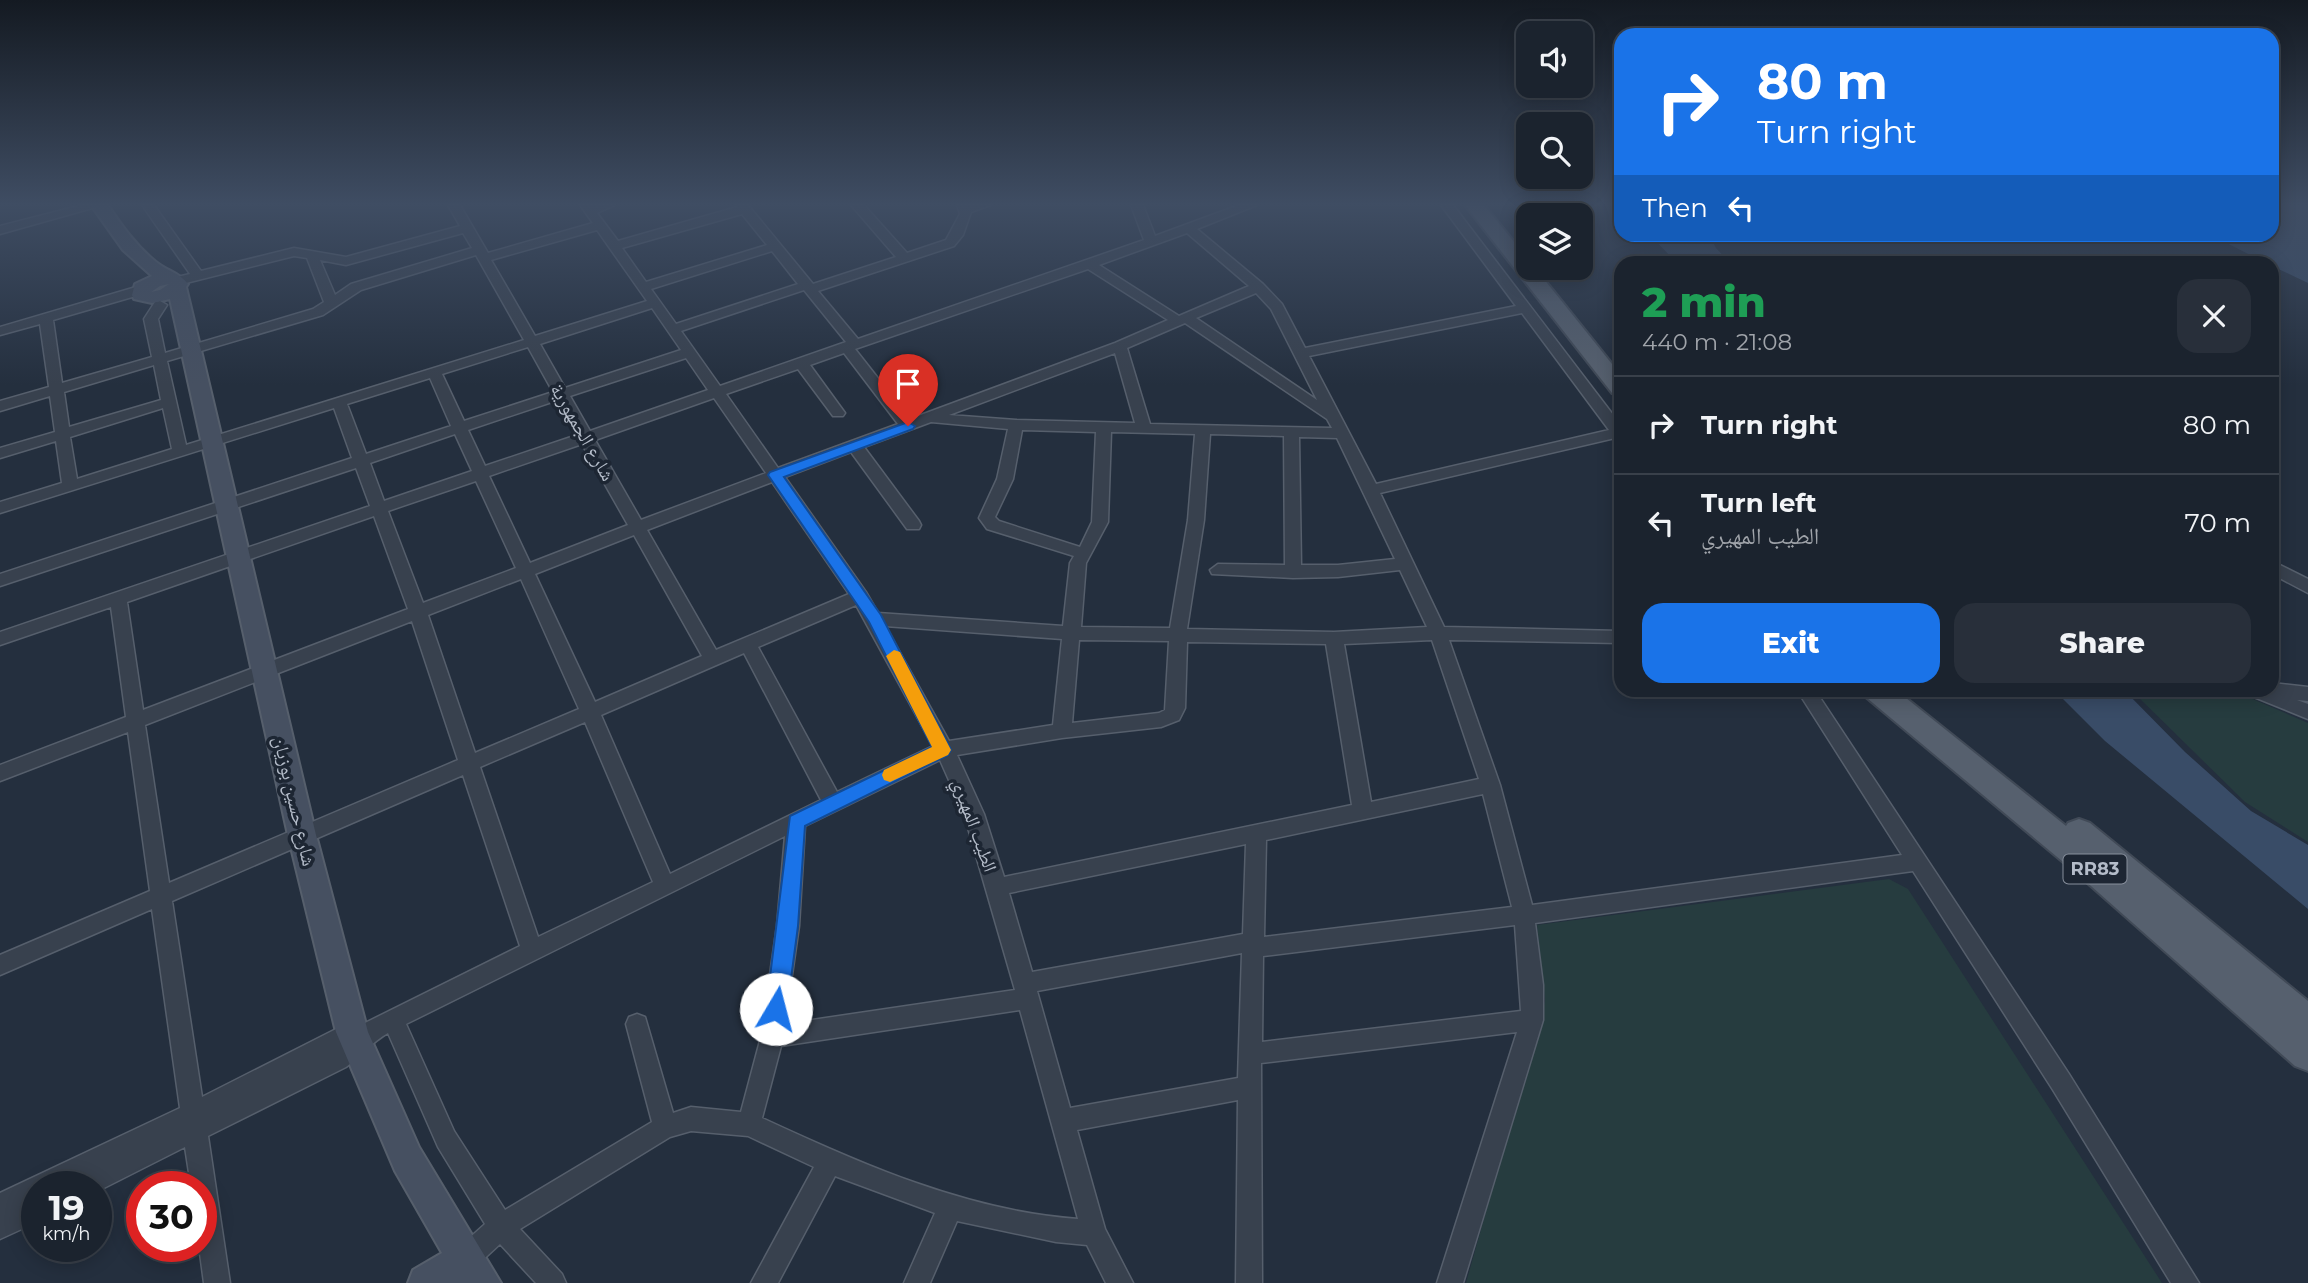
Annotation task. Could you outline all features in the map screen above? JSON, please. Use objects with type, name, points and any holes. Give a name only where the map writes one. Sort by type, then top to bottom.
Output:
[{"type":"main road","points":[[135,265],[148,296],[185,322]]},
{"type":"main road","points":[[146,265],[174,283],[166,295],[148,296]]},
{"type":"main road","points":[[1522,265],[1614,380]]},
{"type":"main road","points":[[1554,280],[1614,355]]},
{"type":"main road","name":"شارع حسين بوزيان","points":[[174,283],[302,835],[359,1037],[407,1159],[474,1271]]},
{"type":"main road","name":"RR83","points":[[1886,697],[2085,861],[2308,1054]]},
{"type":"main road","name":"RR83","points":[[1909,697],[2094,843],[2308,1023]]},
{"type":"main road","points":[[426,1283],[474,1271]]},
{"type":"street","points":[[190,265],[198,276]]},
{"type":"street","points":[[174,283],[241,265]]},
{"type":"street","points":[[316,265],[331,302]]},
{"type":"street","points":[[348,265],[356,286]]},
{"type":"street","points":[[0,406],[305,316],[356,286],[439,265]]},
{"type":"street","name":"شارع الجمهورية","points":[[487,265],[640,528],[712,659]]},
{"type":"street","name":"الطيب المهيري","points":[[628,265],[860,596],[966,792],[1028,990],[1094,1233],[1120,1283]]},
{"type":"street","points":[[643,287],[714,265]]},
{"type":"street","points":[[790,265],[908,426]]},
{"type":"street","points":[[673,329],[885,265]]},
{"type":"street","points":[[0,639],[850,344],[1087,265]]},
{"type":"street","points":[[1091,265],[1181,319],[1336,425]]},
{"type":"street","points":[[1232,265],[1277,307],[1371,490],[1438,633],[1490,785],[1524,915],[1532,985],[1532,1020],[1450,1283]]},
{"type":"street","points":[[1493,265],[1614,425]]},
{"type":"street","points":[[0,773],[775,475],[1120,346],[1258,287]]},
{"type":"street","points":[[0,331],[94,306],[148,296],[180,451]]},
{"type":"street","points":[[0,508],[654,303]]},
{"type":"street","points":[[1302,354],[1526,308]]},
{"type":"street","points":[[46,319],[70,486]]},
{"type":"street","points":[[1120,346],[1144,427]]},
{"type":"street","points":[[0,580],[689,352]]},
{"type":"street","points":[[800,362],[838,412]]},
{"type":"street","points":[[434,372],[590,712],[665,886]]},
{"type":"street","points":[[338,401],[418,612],[532,951]]},
{"type":"street","points":[[0,453],[169,402]]},
{"type":"street","points":[[929,418],[1016,425],[1291,433],[1336,425]]},
{"type":"street","points":[[1016,425],[1004,479],[986,518],[993,525],[1082,553]]},
{"type":"street","points":[[1062,731],[1076,574],[1082,553],[1091,543],[1100,522],[1104,427]]},
{"type":"street","points":[[78,1171],[338,1059],[359,1037],[393,1019],[942,750],[1062,731],[1161,720],[1172,715],[1176,708],[1178,634],[1196,520],[1203,430]]},
{"type":"street","points":[[1291,433],[1293,572]]},
{"type":"street","points":[[1371,490],[1614,434]]},
{"type":"street","points":[[854,445],[913,524]]},
{"type":"street","points":[[1218,570],[1293,572],[1352,570],[1404,564]]},
{"type":"street","points":[[2279,571],[2308,587]]},
{"type":"street","points":[[0,965],[860,596]]},
{"type":"street","points":[[118,599],[217,1283]]},
{"type":"street","points":[[875,620],[1070,633],[1334,638],[1438,633],[1614,637]]},
{"type":"street","points":[[1334,638],[1363,813]]},
{"type":"street","points":[[748,644],[833,804]]},
{"type":"street","points":[[2279,691],[2308,694]]},
{"type":"street","points":[[1811,697],[2061,1082],[2186,1283]]},
{"type":"street","points":[[2272,697],[2308,712]]},
{"type":"street","points":[[997,887],[1490,785]]},
{"type":"street","points":[[749,1124],[772,1037],[788,926],[796,821]]},
{"type":"street","points":[[1249,1283],[1250,1054],[1256,834]]},
{"type":"street","points":[[772,1037],[1252,945],[1524,915],[1917,862]]},
{"type":"street","points":[[393,1019],[446,1139],[501,1227],[553,1283]]},
{"type":"street","points":[[1250,1054],[1532,1020]]},
{"type":"street","points":[[636,1024],[665,1127]]},
{"type":"street","points":[[1062,1121],[1250,1087]]},
{"type":"street","points":[[474,1271],[501,1227],[665,1127],[691,1119],[749,1124],[830,1162],[951,1207],[1056,1230],[1094,1233]]},
{"type":"street","points":[[109,1171],[194,1123]]},
{"type":"street","points":[[764,1283],[830,1162]]},
{"type":"street","points":[[0,1206],[21,1196]]},
{"type":"street","points":[[917,1283],[951,1207]]},
{"type":"street","points":[[0,1227],[21,1217]]},
{"type":"green space","points":[[2138,697],[2248,697],[2308,723],[2308,842],[2245,802]]},
{"type":"green space","points":[[1889,879],[1908,889],[2162,1283],[1466,1283],[1545,1001],[1537,925]]},
{"type":"water","points":[[2279,265],[2308,265],[2308,283],[2279,269]]},
{"type":"water","points":[[2061,697],[2131,697],[2185,752],[2251,811],[2308,845],[2308,909],[2105,741]]},
{"type":"slow traffic","points":[[890,775],[942,750],[894,656]]},
{"type":"route","points":[[776,1009],[788,926],[796,821],[942,750],[875,620],[775,475],[908,426]]}]
